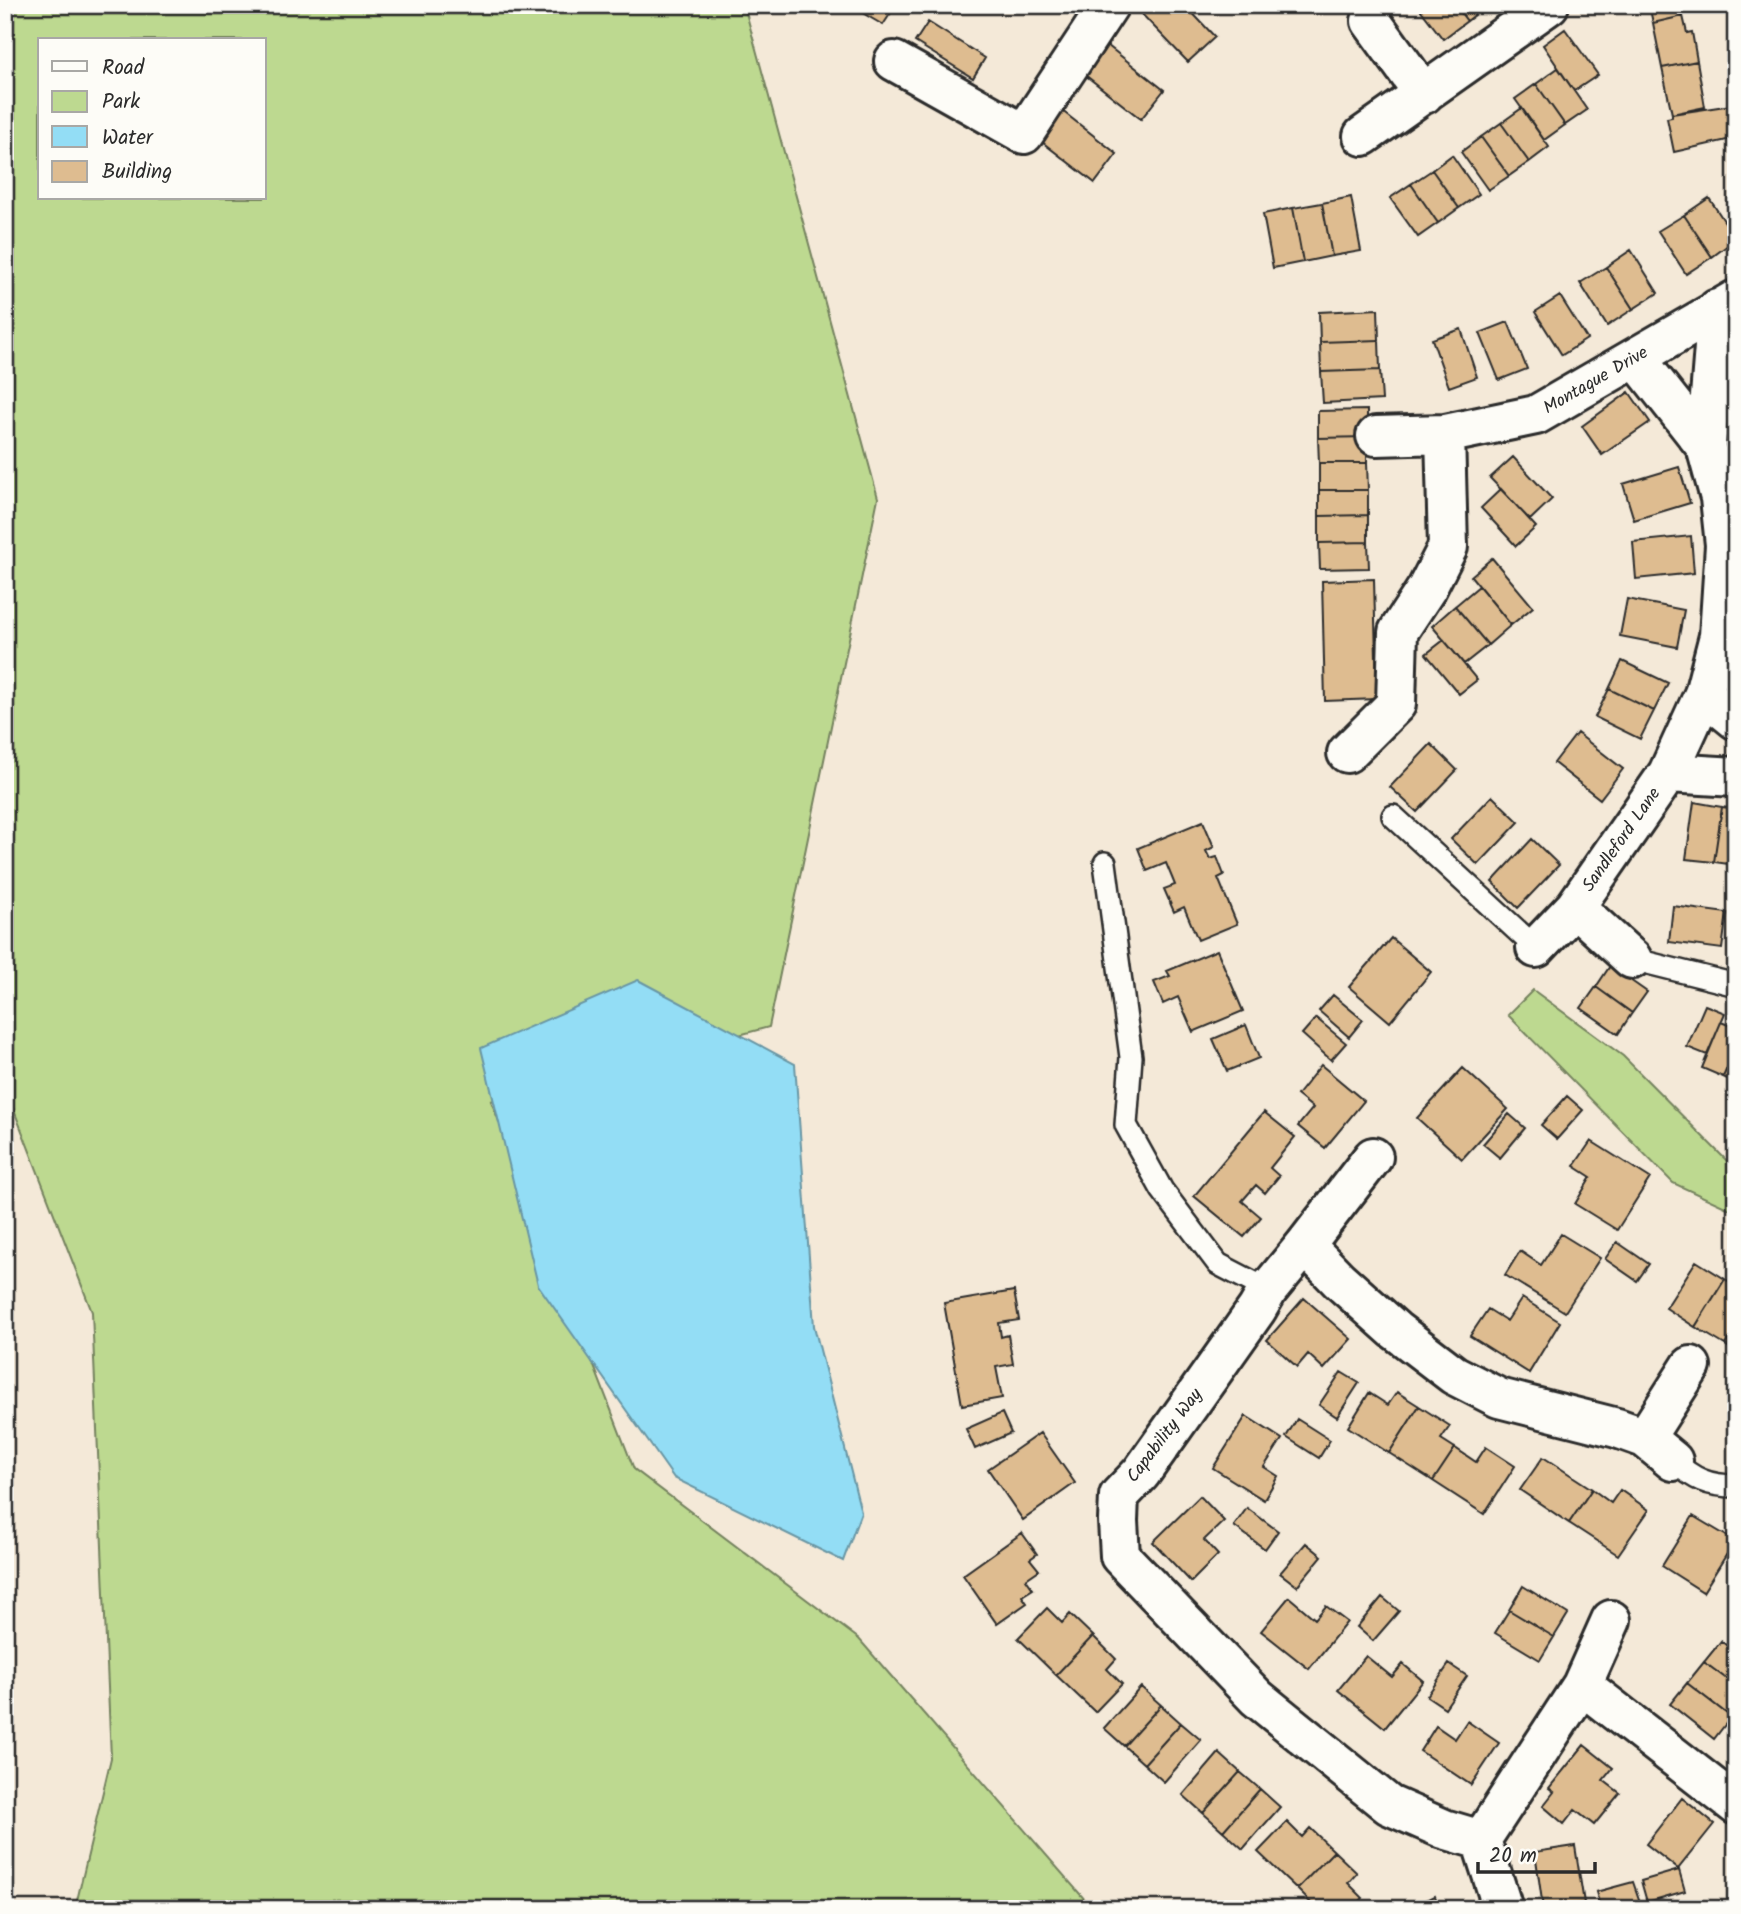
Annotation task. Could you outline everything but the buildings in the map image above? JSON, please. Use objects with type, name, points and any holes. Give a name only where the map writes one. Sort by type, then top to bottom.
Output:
[{"type":"street","points":[[894,61],[1024,134],[1109,5]]},
{"type":"street","points":[[1363,135],[1549,5]]},
{"type":"street","points":[[1371,21],[1424,94]]},
{"type":"street","name":"Montague Drive","points":[[1376,436],[1445,434],[1536,415],[1726,304]]},
{"type":"street","name":"Sandleford Lane","points":[[1706,447],[1726,304]]},
{"type":"street","name":"Sandleford Lane","points":[[1536,948],[1575,907],[1668,774],[1704,694],[1719,636],[1726,545],[1720,498],[1706,447],[1636,358]]},
{"type":"street","points":[[1347,753],[1396,704],[1398,632],[1427,588],[1448,547],[1445,434]]},
{"type":"street","points":[[1704,694],[1736,720]]},
{"type":"street","name":"Sandleford Lane","points":[[1668,774],[1736,777]]},
{"type":"street","name":"Sandleford Lane","points":[[1575,907],[1632,959]]},
{"type":"street","name":"Capability Way","points":[[1373,1157],[1268,1290],[1141,1473],[1119,1496],[1121,1556],[1257,1698],[1389,1805],[1444,1829],[1480,1840]]},
{"type":"street","points":[[1305,1245],[1339,1280],[1395,1330],[1454,1376],[1499,1398],[1617,1428],[1659,1449],[1691,1366]]},
{"type":"street","points":[[1503,1909],[1480,1840],[1582,1685],[1611,1620]]},
{"type":"street","points":[[1582,1685],[1736,1805]]},
{"type":"lane","points":[[1393,816],[1536,948]]},
{"type":"lane","points":[[1105,863],[1131,1057],[1126,1125],[1162,1190],[1218,1264],[1268,1290]]},
{"type":"lane","points":[[1632,959],[1736,985]]},
{"type":"lane","points":[[1659,1449],[1693,1479],[1721,1486],[1736,1486]]},
{"type":"green space","points":[[5,5],[744,5],[878,498],[769,1027],[491,1101],[634,1469],[859,1639],[1093,1909],[75,1909],[111,1758],[92,1312],[5,1087]]},
{"type":"green space","points":[[1533,990],[1623,1056],[1736,1170],[1736,1212],[1673,1183],[1508,1015]]},
{"type":"water","points":[[638,980],[795,1064],[814,1326],[861,1512],[843,1561],[674,1478],[538,1285],[481,1048]]}]
